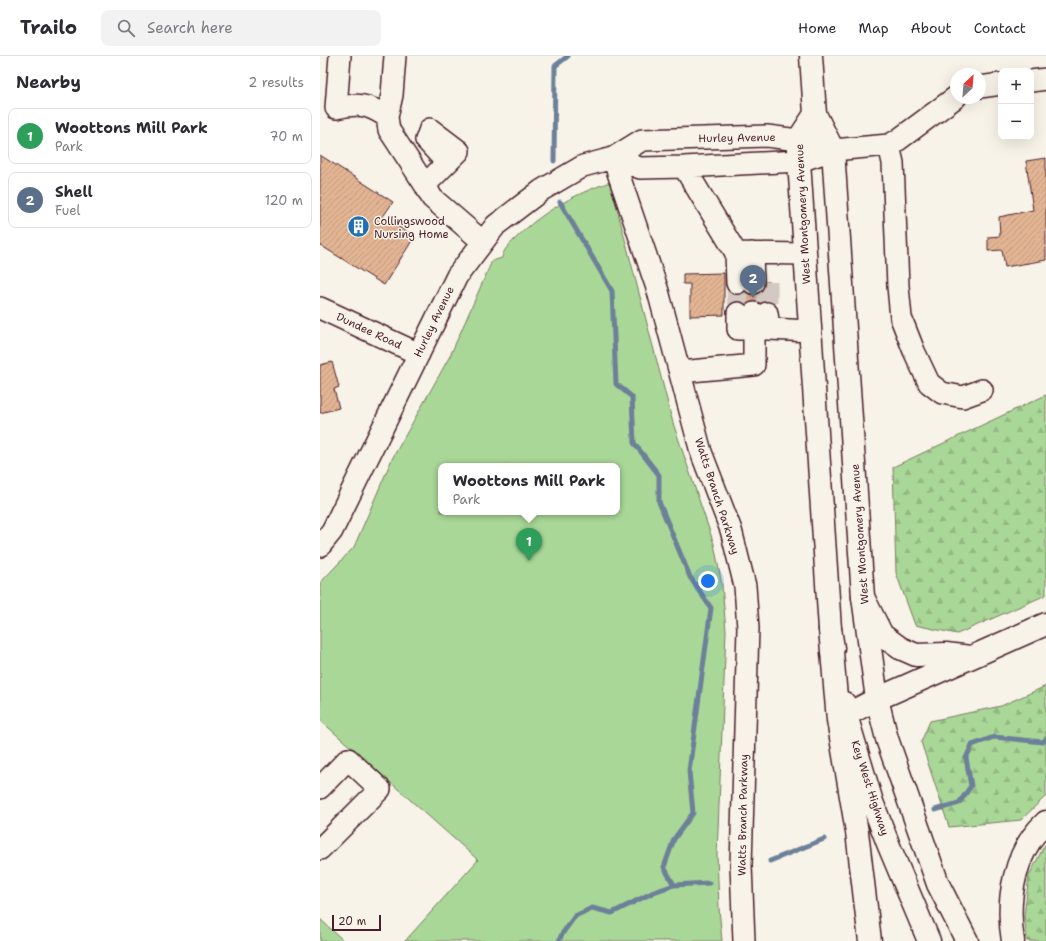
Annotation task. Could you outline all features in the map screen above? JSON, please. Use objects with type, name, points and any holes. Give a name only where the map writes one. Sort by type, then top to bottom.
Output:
[{"type":"main road","name":"West Montgomery Avenue","points":[[812,56],[815,114],[833,150],[863,597],[877,700],[887,739],[938,884],[968,941]]},
{"type":"main road","name":"West Montgomery Avenue","points":[[815,114],[799,150],[830,629]]},
{"type":"main road","points":[[863,597],[882,635],[900,648],[916,655],[946,654],[973,657]]},
{"type":"main road","points":[[846,715],[1046,624]]},
{"type":"main road","points":[[830,629],[838,720],[857,832],[870,941]]},
{"type":"main road","name":"Key West Highway","points":[[830,629],[846,715],[878,816],[929,941]]},
{"type":"main road","points":[[1013,941],[1010,925],[1011,898],[1016,872],[1026,849],[1046,822]]},
{"type":"street","points":[[340,56],[336,108],[352,104],[364,106],[376,110],[387,117]]},
{"type":"street","points":[[395,56],[392,95],[387,117],[389,130],[432,198],[483,242]]},
{"type":"street","points":[[1034,81],[1046,79]]},
{"type":"street","points":[[986,86],[998,84]]},
{"type":"street","points":[[950,101],[889,145],[893,163],[901,318],[929,383],[942,393],[963,397],[982,390]]},
{"type":"street","name":"Hurley Avenue","points":[[320,546],[332,531],[457,276],[496,225],[542,190],[583,166],[613,158],[642,140],[767,136],[799,150]]},
{"type":"street","name":"Hurley Avenue","points":[[613,158],[640,168],[684,167],[799,150],[833,150],[889,145]]},
{"type":"street","name":"Watts Branch Parkway","points":[[613,158],[658,291],[701,452],[731,530],[745,586],[748,628],[741,865],[744,941]]},
{"type":"street","points":[[425,186],[447,163]]},
{"type":"street","points":[[684,167],[752,254],[752,283],[752,254]]},
{"type":"street","points":[[752,254],[805,254]]},
{"type":"street","name":"Dundee Road","points":[[320,308],[419,354]]},
{"type":"street","points":[[680,372],[754,365],[756,319],[810,331]]},
{"type":"street","points":[[320,788],[348,759],[380,789],[320,849]]},
{"type":"green space","points":[[610,182],[673,423],[714,544],[722,585],[726,631],[717,855],[722,941],[405,941],[478,860],[320,720],[320,583],[354,547],[392,459],[450,356],[492,261],[502,258],[505,250],[510,244],[535,221],[558,205],[583,192]]},
{"type":"green space","points":[[1046,395],[1046,595],[957,634],[915,625],[896,573],[893,467]]},
{"type":"green space","points":[[1046,686],[1046,796],[1021,820],[949,827],[921,742],[930,721],[1001,706]]},
{"type":"green space","points":[[1046,844],[1046,941],[1027,941],[1024,915],[1029,876]]},
{"type":"green space","points":[[320,919],[344,941],[320,941]]},
{"type":"building","name":"Collingswood Nursing Home","points":[[320,155],[393,202],[382,218],[415,236],[384,285],[320,245]]},
{"type":"building","points":[[1046,158],[1046,260],[1005,267],[1002,250],[988,251],[988,237],[1000,236],[999,217],[1033,210],[1026,161]]},
{"type":"building","points":[[724,273],[724,315],[690,316],[690,284],[683,284],[683,274]]},
{"type":"building","points":[[770,282],[771,312],[736,313],[735,283]]},
{"type":"building","points":[[332,362],[339,387],[334,389],[339,408],[320,413],[320,365]]},
{"type":"waterway","points":[[554,161],[555,66],[568,56]]},
{"type":"waterway","points":[[560,202],[612,291],[616,384],[632,397],[634,443],[659,475],[659,502],[690,577],[711,608],[689,771],[693,813],[674,839],[664,867],[674,885]]},
{"type":"waterway","points":[[935,810],[959,803],[971,786],[966,758],[972,745],[994,737],[1043,742],[1046,739]]},
{"type":"waterway","points":[[770,861],[824,839]]},
{"type":"waterway","points":[[559,941],[562,934],[575,916],[592,908],[612,913],[654,892],[674,885],[709,883]]},
{"type":"tunnel","points":[[767,282],[767,313]]},
{"type":"tunnel","points":[[737,283],[738,313]]},
{"type":"place","name":"Collingswood Nursing Home","points":[[359,227]]},
{"type":"place","name":"Shell","points":[[753,298]]},
{"type":"place","name":"Woottons Mill Park","points":[[529,561]]}]
